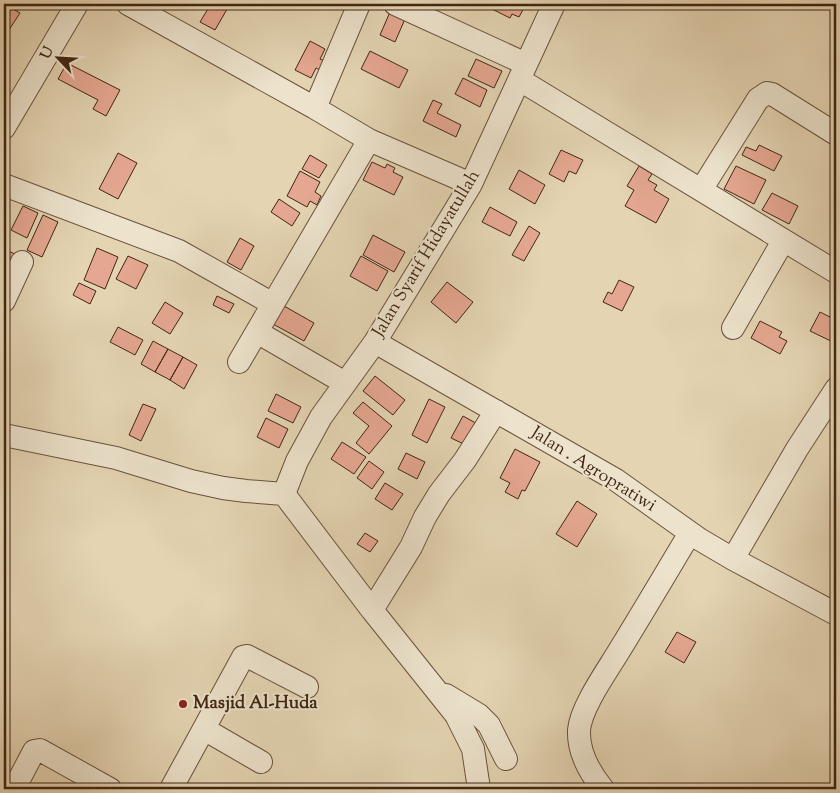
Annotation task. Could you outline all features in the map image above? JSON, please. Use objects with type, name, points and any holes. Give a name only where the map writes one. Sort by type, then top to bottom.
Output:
[{"type":"street","points":[[4,128],[77,4]]},
{"type":"street","points":[[128,4],[369,140],[471,184]]},
{"type":"street","points":[[315,108],[359,4]]},
{"type":"street","points":[[395,4],[523,72],[701,190],[836,272]]},
{"type":"street","name":"Jalan Syarif Hidayatullah","points":[[284,494],[297,460],[320,417],[375,342],[471,184],[553,4]]},
{"type":"street","points":[[701,190],[758,99],[767,93],[772,94],[836,134]]},
{"type":"street","points":[[239,362],[369,140]]},
{"type":"street","points":[[4,185],[179,251],[274,304]]},
{"type":"street","points":[[733,328],[783,241]]},
{"type":"street","points":[[4,301],[22,262]]},
{"type":"street","points":[[257,332],[345,383]]},
{"type":"street","name":"Jalan . Agropratiwi","points":[[375,342],[616,480],[690,533],[733,559],[836,614]]},
{"type":"street","points":[[733,559],[797,449],[836,389]]},
{"type":"street","points":[[372,610],[411,547],[425,517],[439,494],[465,460],[496,412]]},
{"type":"street","points":[[4,435],[116,458],[192,481],[223,488],[284,494],[372,610],[456,715],[473,749],[479,789]]},
{"type":"street","points":[[603,789],[589,768],[582,749],[579,735],[582,718],[596,688],[690,533]]},
{"type":"street","points":[[171,789],[245,656],[308,687]]},
{"type":"street","points":[[437,689],[480,715],[489,725],[506,759]]},
{"type":"street","points":[[204,729],[261,762]]},
{"type":"street","points":[[14,789],[34,751],[40,750],[110,789]]},
{"type":"building","points":[[4,4],[20,13],[5,36],[4,35]]},
{"type":"building","points":[[211,4],[230,4],[215,30],[200,22]]},
{"type":"building","points":[[482,4],[517,4],[524,8],[519,17],[512,14],[510,18]]},
{"type":"building","points":[[390,12],[405,19],[395,42],[380,35]]},
{"type":"building","points":[[310,41],[325,49],[320,59],[329,63],[324,72],[316,68],[311,78],[295,70]]},
{"type":"building","points":[[370,51],[408,70],[399,88],[361,69]]},
{"type":"building","points":[[476,59],[502,71],[494,88],[468,76]]},
{"type":"building","points":[[67,63],[120,90],[106,116],[93,109],[98,100],[58,79]]},
{"type":"building","points":[[463,78],[487,90],[480,107],[455,94]]},
{"type":"building","points":[[433,100],[442,104],[437,113],[461,125],[456,137],[423,121]]},
{"type":"building","points":[[759,145],[782,156],[774,171],[742,155],[746,147],[756,151]]},
{"type":"building","points":[[561,150],[583,160],[576,174],[569,171],[564,182],[549,174]]},
{"type":"building","points":[[118,153],[137,163],[118,199],[99,189]]},
{"type":"building","points":[[310,155],[327,165],[319,178],[302,169]]},
{"type":"building","points":[[372,162],[385,168],[387,164],[395,168],[393,172],[403,177],[394,195],[363,180]]},
{"type":"building","points":[[639,166],[652,174],[648,180],[657,185],[654,190],[669,199],[656,223],[625,206],[634,190],[627,186]]},
{"type":"building","points":[[736,166],[766,180],[754,204],[724,189]]},
{"type":"building","points":[[519,170],[545,185],[535,204],[509,189]]},
{"type":"building","points":[[300,171],[320,182],[315,192],[321,196],[317,205],[310,201],[307,207],[287,196]]},
{"type":"building","points":[[772,193],[798,206],[789,224],[762,210]]},
{"type":"building","points":[[279,199],[300,213],[292,226],[271,212]]},
{"type":"building","points":[[23,206],[38,213],[27,238],[11,230]]},
{"type":"building","points":[[490,207],[517,222],[510,236],[482,222]]},
{"type":"building","points":[[43,215],[58,222],[42,257],[27,250]]},
{"type":"building","points":[[529,226],[540,233],[524,261],[512,255]]},
{"type":"building","points":[[373,235],[405,252],[394,272],[363,255]]},
{"type":"building","points":[[240,238],[254,246],[241,270],[227,262]]},
{"type":"building","points":[[97,248],[118,257],[105,289],[84,280]]},
{"type":"building","points":[[4,249],[17,255],[10,269],[4,266]]},
{"type":"building","points":[[128,256],[148,265],[136,289],[116,279]]},
{"type":"building","points":[[361,256],[388,271],[377,291],[350,276]]},
{"type":"building","points":[[619,280],[634,287],[622,311],[603,302],[608,292],[612,294]]},
{"type":"building","points":[[447,282],[473,302],[456,323],[431,302]]},
{"type":"building","points":[[79,283],[96,291],[90,304],[73,295]]},
{"type":"building","points":[[217,296],[234,304],[229,313],[213,305]]},
{"type":"building","points":[[165,302],[183,313],[170,334],[152,323]]},
{"type":"building","points":[[284,306],[314,323],[304,341],[273,324]]},
{"type":"building","points":[[820,312],[836,320],[835,343],[810,331]]},
{"type":"building","points":[[760,321],[782,332],[779,337],[787,341],[780,354],[751,338]]},
{"type":"building","points":[[118,327],[143,340],[135,355],[110,342]]},
{"type":"building","points":[[153,341],[168,349],[155,372],[141,364]]},
{"type":"building","points":[[168,349],[183,357],[170,380],[155,372]]},
{"type":"building","points":[[183,357],[197,365],[184,389],[170,380]]},
{"type":"building","points":[[375,376],[405,400],[393,415],[363,391]]},
{"type":"building","points":[[276,394],[301,407],[293,423],[268,411]]},
{"type":"building","points":[[429,399],[445,407],[427,443],[412,435]]},
{"type":"building","points":[[363,402],[392,426],[369,454],[356,443],[369,426],[353,413]]},
{"type":"building","points":[[143,404],[156,409],[141,441],[129,435]]},
{"type":"building","points":[[463,416],[481,426],[470,447],[451,438]]},
{"type":"building","points":[[266,418],[288,429],[279,448],[257,437]]},
{"type":"building","points":[[342,442],[366,457],[354,474],[331,459]]},
{"type":"building","points":[[515,449],[540,462],[525,491],[522,490],[518,499],[505,492],[510,483],[500,478]]},
{"type":"building","points":[[406,453],[425,462],[417,479],[398,469]]},
{"type":"building","points":[[369,461],[384,472],[372,489],[357,478]]},
{"type":"building","points":[[385,483],[403,494],[392,510],[375,499]]},
{"type":"building","points":[[577,501],[597,514],[577,547],[556,534]]},
{"type":"building","points":[[365,533],[378,541],[370,552],[357,544]]},
{"type":"building","points":[[677,632],[696,642],[684,663],[665,652]]},
{"type":"place","name":"Masjid Al-Huda","points":[[183,704]]}]
